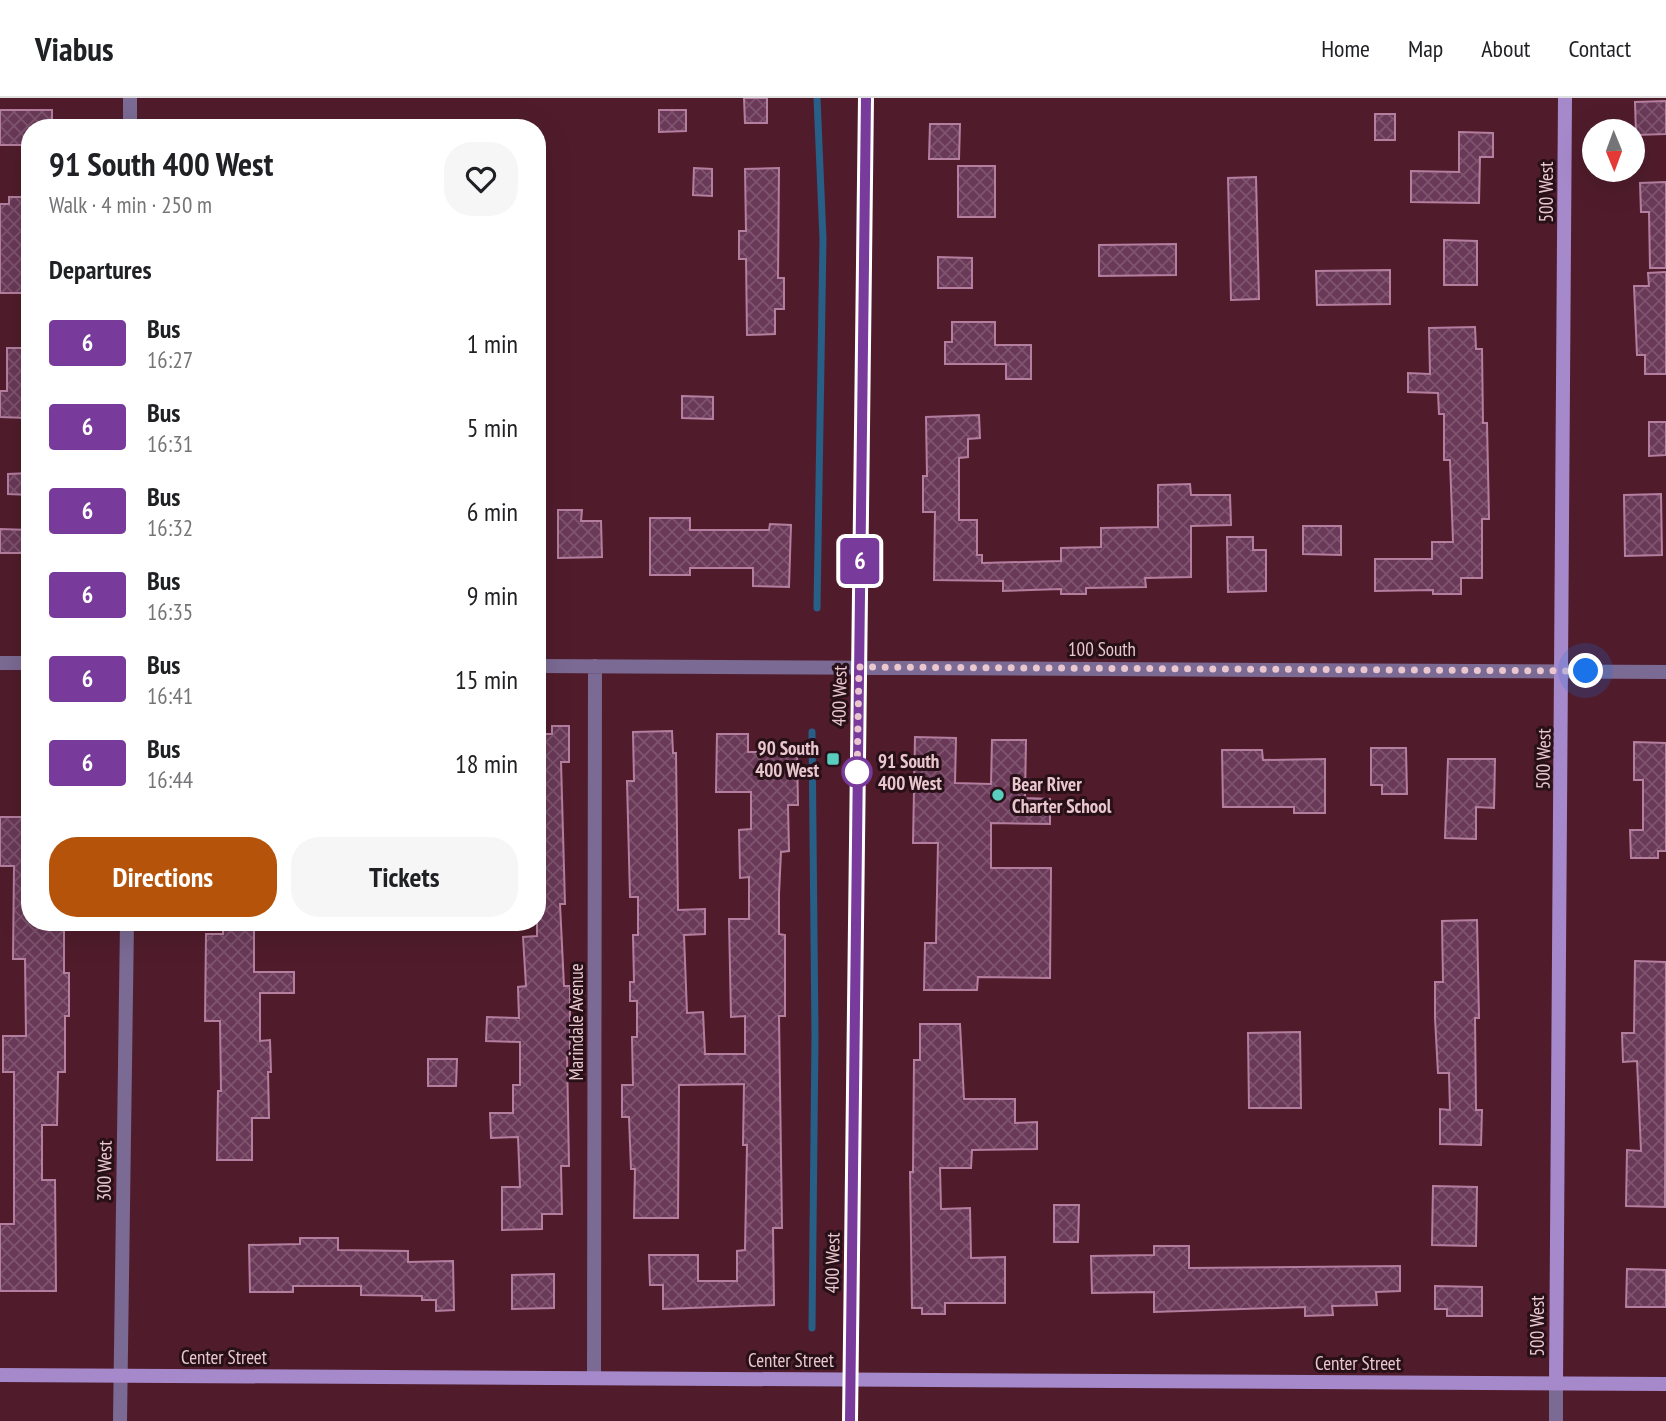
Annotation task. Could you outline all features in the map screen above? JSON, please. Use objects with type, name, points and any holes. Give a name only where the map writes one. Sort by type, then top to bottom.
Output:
[{"type":"street","points":[[130,98],[130,119]]},
{"type":"street","name":"400 West","points":[[850,1421],[866,98]]},
{"type":"street","name":"500 West","points":[[1556,1421],[1565,98]]},
{"type":"street","points":[[0,663],[21,663]]},
{"type":"street","name":"100 South","points":[[546,666],[1666,672]]},
{"type":"street","name":"Marindale Avenue","points":[[594,1378],[595,666]]},
{"type":"street","name":"300 West","points":[[120,1421],[127,931]]},
{"type":"street","name":"Center Street","points":[[0,1375],[1666,1384]]},
{"type":"building","points":[[744,98],[767,98],[767,123],[745,123]]},
{"type":"building","points":[[1666,101],[1666,134],[1645,135],[1645,119],[1636,119],[1635,102]]},
{"type":"building","points":[[0,110],[52,110],[52,119],[21,119],[21,145],[0,145]]},
{"type":"building","points":[[659,110],[686,110],[686,131],[659,132]]},
{"type":"building","points":[[1375,114],[1395,114],[1395,140],[1375,140]]},
{"type":"building","points":[[930,124],[960,124],[959,159],[929,159]]},
{"type":"building","points":[[1459,132],[1493,133],[1493,157],[1480,157],[1479,203],[1411,202],[1411,171],[1459,172]]},
{"type":"building","points":[[958,166],[995,166],[995,217],[958,217]]},
{"type":"building","points":[[694,168],[712,169],[712,196],[693,195]]},
{"type":"building","points":[[779,168],[778,278],[784,278],[784,309],[775,309],[775,334],[747,335],[746,259],[739,259],[739,231],[746,231],[745,169]]},
{"type":"building","points":[[1256,177],[1259,299],[1231,300],[1228,178]]},
{"type":"building","points":[[1666,182],[1666,268],[1650,268],[1649,212],[1641,212],[1640,183]]},
{"type":"building","points":[[9,197],[21,197],[21,293],[0,293],[0,204],[9,204]]},
{"type":"building","points":[[1444,240],[1477,241],[1477,285],[1444,285]]},
{"type":"building","points":[[1176,244],[1176,275],[1099,276],[1099,245]]},
{"type":"building","points":[[938,257],[972,258],[972,288],[938,288]]},
{"type":"building","points":[[1390,270],[1390,304],[1317,305],[1316,271]]},
{"type":"building","points":[[1666,272],[1666,374],[1645,374],[1645,355],[1637,355],[1634,286],[1649,286],[1648,273]]},
{"type":"building","points":[[952,322],[995,322],[995,345],[1031,345],[1031,379],[1006,379],[1006,364],[945,364],[945,342],[952,342]]},
{"type":"building","points":[[1475,327],[1476,349],[1482,349],[1483,423],[1487,423],[1489,519],[1482,519],[1482,578],[1461,578],[1461,594],[1433,594],[1433,590],[1375,591],[1375,559],[1432,559],[1432,542],[1453,542],[1450,460],[1444,460],[1444,414],[1439,414],[1438,393],[1408,392],[1408,373],[1430,374],[1429,328]]},
{"type":"building","points":[[7,348],[21,348],[21,418],[0,417],[0,391],[7,391]]},
{"type":"building","points":[[682,396],[713,397],[713,419],[682,418]]},
{"type":"building","points":[[979,415],[980,438],[968,439],[968,457],[959,458],[959,520],[977,520],[977,555],[982,555],[982,563],[1061,561],[1061,548],[1101,547],[1101,528],[1158,527],[1158,485],[1190,484],[1191,495],[1230,495],[1231,525],[1191,526],[1191,577],[1145,578],[1146,587],[1086,588],[1086,594],[1061,594],[1061,589],[1003,591],[1003,581],[934,580],[935,512],[923,512],[923,476],[927,476],[926,417]]},
{"type":"building","points":[[1649,422],[1666,422],[1666,455],[1649,456]]},
{"type":"building","points":[[21,473],[21,495],[8,494],[8,474]]},
{"type":"building","points":[[1661,494],[1662,555],[1625,556],[1624,495]]},
{"type":"building","points":[[558,510],[582,510],[581,521],[601,521],[602,557],[558,558]]},
{"type":"building","points":[[650,518],[690,518],[690,530],[769,530],[770,524],[791,525],[789,587],[753,586],[753,568],[690,568],[690,575],[650,575]]},
{"type":"building","points":[[1303,526],[1341,526],[1341,555],[1303,554]]},
{"type":"building","points":[[0,529],[21,530],[21,553],[0,553]]},
{"type":"building","points":[[1227,537],[1253,537],[1253,550],[1266,550],[1266,591],[1228,592]]},
{"type":"building","points":[[552,726],[569,726],[569,762],[561,762],[565,904],[560,904],[564,986],[570,986],[570,1055],[567,1055],[569,1166],[561,1166],[562,1214],[542,1214],[542,1229],[502,1230],[502,1187],[520,1187],[518,1137],[491,1138],[490,1113],[513,1113],[513,1085],[520,1085],[520,1042],[486,1041],[487,1017],[519,1018],[518,987],[526,986],[523,937],[537,936],[537,931],[546,931],[546,734],[552,734]]},
{"type":"building","points":[[672,731],[673,753],[676,753],[678,910],[705,909],[705,934],[684,935],[687,1013],[703,1012],[705,1054],[745,1054],[745,1016],[731,1017],[729,919],[749,919],[749,877],[740,878],[739,830],[751,829],[751,792],[716,792],[717,734],[748,734],[748,752],[797,752],[798,805],[788,805],[789,851],[781,852],[779,894],[779,934],[785,935],[785,1016],[779,1016],[782,1228],[773,1228],[774,1305],[663,1309],[663,1285],[650,1285],[649,1255],[698,1255],[698,1281],[737,1281],[737,1251],[745,1250],[747,1145],[743,1145],[744,1084],[679,1085],[678,1218],[634,1218],[635,1169],[631,1169],[629,1117],[622,1117],[622,1085],[633,1085],[632,1037],[637,1037],[637,1001],[630,1001],[630,982],[634,982],[633,935],[638,935],[638,897],[630,897],[627,781],[634,781],[633,732]]},
{"type":"building","name":"Bear River Charter School","points":[[915,737],[956,738],[955,783],[991,784],[992,740],[1026,740],[1025,798],[1050,799],[1050,824],[991,823],[991,868],[1051,868],[1050,978],[978,977],[977,990],[924,990],[925,943],[936,943],[938,843],[913,843]]},
{"type":"building","points":[[1634,742],[1666,743],[1666,851],[1658,851],[1658,858],[1631,858],[1630,830],[1643,830],[1643,780],[1634,780]]},
{"type":"building","points":[[1371,748],[1406,748],[1407,794],[1382,794],[1382,785],[1371,785]]},
{"type":"building","points":[[1222,750],[1262,750],[1263,760],[1325,759],[1325,813],[1294,813],[1294,807],[1223,807]]},
{"type":"building","points":[[1448,759],[1495,759],[1494,808],[1476,807],[1476,839],[1445,838]]},
{"type":"building","points":[[0,817],[21,817],[21,931],[64,931],[64,973],[69,973],[69,1016],[65,1016],[65,1072],[58,1072],[57,1125],[42,1125],[42,1180],[55,1180],[56,1291],[0,1291],[0,1224],[14,1224],[14,1072],[3,1072],[3,1036],[26,1036],[25,959],[13,959],[14,866],[0,866]]},
{"type":"building","points":[[1477,920],[1479,1018],[1475,1018],[1476,1110],[1482,1110],[1481,1145],[1440,1144],[1440,1109],[1450,1110],[1449,1073],[1438,1073],[1435,1018],[1435,982],[1443,982],[1442,921]]},
{"type":"building","points":[[223,931],[254,931],[254,972],[294,972],[294,993],[260,993],[260,1041],[270,1040],[269,1118],[252,1118],[252,1160],[217,1160],[218,1091],[221,1091],[220,1021],[205,1021],[206,934],[223,934]]},
{"type":"building","points":[[1635,961],[1666,962],[1665,1207],[1626,1206],[1627,1150],[1641,1151],[1637,1061],[1623,1062],[1622,1033],[1634,1033]]},
{"type":"building","points":[[920,1024],[960,1024],[964,1099],[1015,1099],[1015,1123],[1037,1122],[1037,1149],[972,1150],[971,1168],[940,1168],[941,1209],[970,1208],[971,1258],[1005,1257],[1005,1303],[945,1303],[945,1314],[922,1314],[922,1308],[912,1308],[910,1172],[913,1172],[914,1060],[920,1060]]},
{"type":"building","points":[[1300,1032],[1301,1108],[1249,1108],[1248,1033]]},
{"type":"building","points":[[428,1059],[457,1059],[456,1086],[428,1086]]},
{"type":"building","points":[[1433,1186],[1477,1187],[1476,1246],[1432,1245]]},
{"type":"building","points":[[1054,1205],[1079,1205],[1078,1242],[1054,1242]]},
{"type":"building","points":[[300,1238],[338,1238],[338,1250],[408,1251],[408,1262],[453,1261],[454,1310],[436,1311],[436,1300],[422,1300],[422,1296],[361,1295],[361,1286],[293,1286],[293,1292],[250,1292],[249,1245],[300,1244]]},
{"type":"building","points":[[1154,1246],[1189,1246],[1189,1268],[1400,1266],[1400,1291],[1376,1292],[1377,1305],[1332,1306],[1333,1315],[1305,1316],[1305,1307],[1154,1312],[1154,1292],[1092,1293],[1091,1256],[1154,1255]]},
{"type":"building","points":[[1627,1269],[1666,1270],[1666,1307],[1626,1307]]},
{"type":"building","points":[[554,1274],[554,1308],[512,1309],[512,1275]]},
{"type":"building","points":[[1435,1286],[1482,1287],[1482,1316],[1447,1316],[1447,1309],[1435,1309]]},
{"type":"waterway","points":[[817,98],[823,239],[817,608]]},
{"type":"waterway","points":[[812,732],[815,1036],[812,1328]]},
{"type":"bus line","name":"6","points":[[850,1421],[866,98]]},
{"type":"place","name":"90 South 400 West","points":[[833,759]]},
{"type":"place","name":"91 South 400 West","points":[[857,772]]},
{"type":"place","name":"Bear River Charter School","points":[[998,795]]},
{"type":"route","points":[[857,772],[857,782],[859,667],[1586,671]]}]
